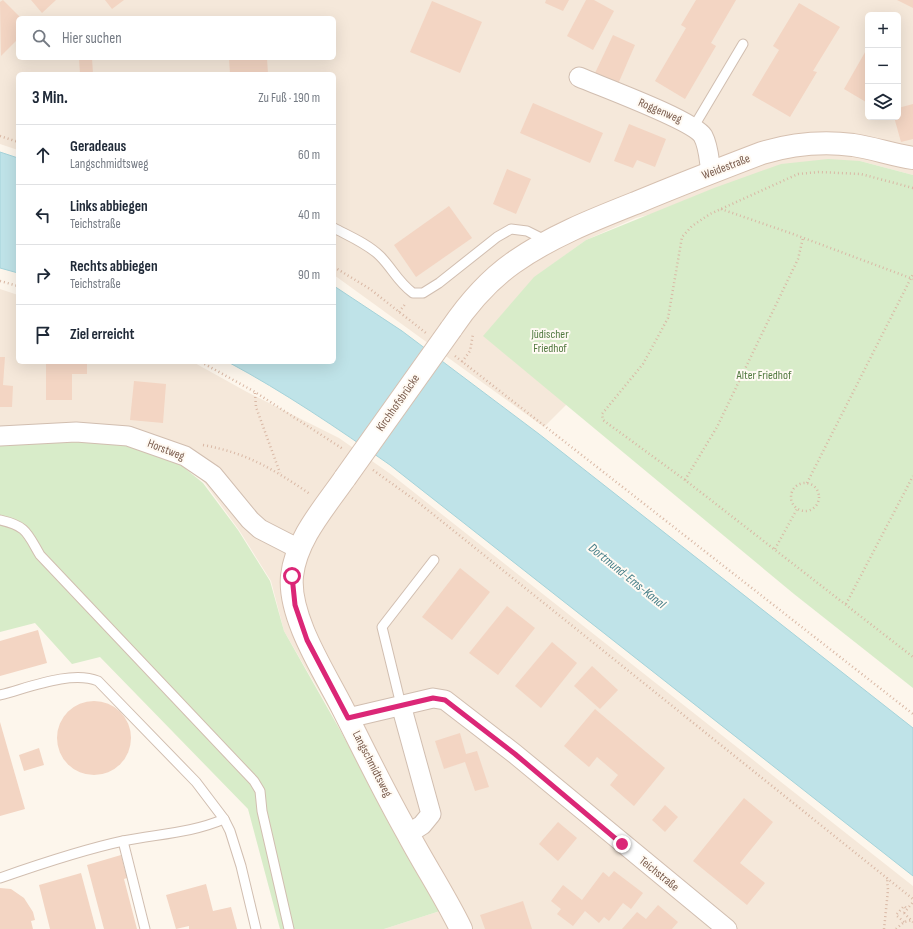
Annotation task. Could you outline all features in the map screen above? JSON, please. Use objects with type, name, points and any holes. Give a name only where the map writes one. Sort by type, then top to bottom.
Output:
[{"type":"street","name":"Roggenweg","points":[[579,77],[688,123],[703,136],[708,152],[711,172]]},
{"type":"street","name":"Weidestraße","points":[[451,329],[494,278],[512,263],[548,242],[588,222],[762,152],[784,146],[806,143],[854,145],[882,153],[913,158]]},
{"type":"street","name":"Kirchhofsbrücke","points":[[345,478],[451,329]]},
{"type":"street","name":"Horstweg","points":[[0,436],[76,432],[128,436],[185,456],[213,475],[250,520],[260,529],[300,549]]},
{"type":"street","name":"Langschmidtsweg","points":[[345,478],[312,525],[300,549],[292,576],[295,605],[307,640],[408,834],[436,880],[460,929]]},
{"type":"street","name":"Teichstraße","points":[[348,718],[401,704],[433,698],[445,700],[515,754],[727,929]]},
{"type":"street","points":[[401,704],[431,814],[422,825],[408,834]]},
{"type":"lane","points":[[693,128],[743,44]]},
{"type":"lane","points":[[336,229],[380,256],[395,276],[414,293],[423,293],[429,289],[497,237],[510,229],[527,231],[548,242]]},
{"type":"lane","points":[[0,520],[15,523],[28,533],[40,555],[254,781],[260,790],[262,811],[289,929]]},
{"type":"lane","points":[[401,704],[382,627],[434,560]]},
{"type":"lane","points":[[0,695],[70,677],[88,677],[98,681],[186,771],[215,805],[224,819],[230,831],[241,866],[256,929]]},
{"type":"lane","points":[[0,878],[81,851],[123,841],[205,827],[224,819]]},
{"type":"lane","points":[[123,841],[145,929]]},
{"type":"path","points":[[0,136],[16,141]]},
{"type":"path","points":[[913,188],[861,174],[819,172],[798,174],[721,209],[692,226],[682,237],[668,318],[643,364],[602,414],[603,420],[685,480],[913,657]]},
{"type":"path","points":[[721,209],[804,238],[912,279]]},
{"type":"path","points":[[685,480],[717,427],[798,259],[804,238]]},
{"type":"path","points":[[336,268],[370,289],[428,335]]},
{"type":"path","points":[[807,484],[912,279],[913,274]]},
{"type":"path","points":[[0,281],[16,285]]},
{"type":"path","points":[[462,362],[470,351],[473,331]]},
{"type":"path","points":[[450,353],[913,714]]},
{"type":"path","points":[[205,364],[254,392],[344,450]]},
{"type":"path","points":[[254,392],[256,407],[280,473]]},
{"type":"path","points":[[198,444],[244,455],[280,473],[310,494]]},
{"type":"path","points":[[369,467],[419,503],[913,899]]},
{"type":"path","points":[[846,604],[913,476]]},
{"type":"path","points":[[802,484],[813,485],[818,490],[820,496],[818,502],[810,511],[797,509],[792,500],[793,490],[802,484]]},
{"type":"path","points":[[775,549],[797,509]]},
{"type":"path","points":[[884,929],[888,890],[886,877]]},
{"type":"path","points":[[913,902],[904,913],[913,921]]},
{"type":"path","points":[[904,922],[896,915],[904,906],[907,909]]},
{"type":"path","points":[[896,929],[904,922],[913,921]]},
{"type":"shaded area","points":[[0,0],[913,0],[913,175],[860,161],[636,218],[586,240],[535,277],[566,405],[544,427],[336,276],[336,72],[16,72],[16,149],[0,144]]},
{"type":"shaded area","points":[[0,289],[16,294],[16,364],[197,364],[247,392],[339,438],[392,475],[913,886],[913,929],[384,929],[440,911],[341,729],[284,631],[271,581],[239,530],[204,482],[164,445],[0,429]]},
{"type":"green space","name":"Alter Friedhof","points":[[828,159],[860,161],[913,175],[913,688],[794,594],[483,336],[534,277],[586,240],[714,188],[781,164]]},
{"type":"green space","points":[[75,433],[161,449],[203,483],[238,530],[270,581],[284,631],[440,911],[384,929],[280,929],[248,809],[100,657],[72,664],[35,623],[0,632],[0,436]]},
{"type":"water","points":[[0,152],[16,157],[16,272],[0,268]]},
{"type":"water","name":"Dortmund-Ems-Kanal","points":[[336,287],[402,331],[539,434],[913,728],[913,876],[390,465],[310,411],[231,364],[336,364]]},
{"type":"building","points":[[3,0],[19,16],[16,16],[16,41],[1,56],[0,2]]},
{"type":"building","points":[[31,0],[56,0],[42,13]]},
{"type":"building","points":[[105,0],[124,0],[112,9]]},
{"type":"building","points":[[546,0],[569,0],[563,11],[545,3]]},
{"type":"building","points":[[586,0],[594,0],[614,11],[593,50],[567,36]]},
{"type":"building","points":[[696,0],[736,0],[711,43],[716,46],[685,99],[655,81],[686,28],[681,25]]},
{"type":"building","points":[[897,0],[913,0],[913,8]]},
{"type":"building","points":[[432,1],[482,22],[460,73],[410,52]]},
{"type":"building","points":[[799,3],[840,27],[813,71],[817,72],[790,117],[752,95],[779,50],[773,46]]},
{"type":"building","points":[[613,35],[635,45],[618,84],[595,73]]},
{"type":"building","points":[[865,52],[865,101],[844,89]]},
{"type":"building","points":[[79,60],[92,60],[93,72],[80,72]]},
{"type":"building","points":[[229,60],[267,60],[268,72],[230,72]]},
{"type":"building","points":[[533,103],[603,133],[590,163],[520,133]]},
{"type":"building","points":[[913,104],[913,139],[901,142],[895,120],[901,120],[901,107]]},
{"type":"building","points":[[629,124],[666,139],[655,167],[637,160],[633,168],[614,161]]},
{"type":"building","points":[[507,169],[531,179],[516,214],[493,204]]},
{"type":"building","points":[[449,206],[472,238],[416,277],[394,245]]},
{"type":"building","points":[[0,357],[5,357],[3,385],[13,386],[12,407],[0,407]]},
{"type":"building","points":[[46,364],[87,364],[87,374],[72,374],[72,400],[46,400]]},
{"type":"building","points":[[134,381],[166,384],[163,423],[130,420]]},
{"type":"building","points":[[460,568],[490,592],[452,640],[422,617]]},
{"type":"building","points":[[507,606],[535,628],[498,675],[469,653]]},
{"type":"building","points":[[38,630],[47,663],[0,676],[0,641]]},
{"type":"building","points":[[552,642],[577,663],[541,708],[515,686]]},
{"type":"building","points":[[592,666],[618,690],[600,709],[574,686]]},
{"type":"building","points":[[94,701],[115,707],[125,717],[131,738],[125,759],[115,769],[94,775],[73,769],[63,759],[57,738],[63,717],[73,707]]},
{"type":"building","points":[[595,709],[665,768],[634,806],[610,785],[618,775],[597,757],[589,767],[564,746]]},
{"type":"building","points":[[0,722],[25,809],[0,816]]},
{"type":"building","points":[[460,733],[466,754],[477,751],[489,787],[475,791],[465,762],[444,769],[435,741]]},
{"type":"building","points":[[39,748],[44,765],[24,771],[19,755]]},
{"type":"building","points":[[744,798],[773,822],[740,863],[765,883],[747,905],[693,861]]},
{"type":"building","points":[[665,805],[678,817],[665,832],[652,820]]},
{"type":"building","points":[[558,822],[577,838],[558,861],[539,844]]},
{"type":"building","points":[[121,855],[127,878],[124,879],[137,929],[104,929],[87,865]]},
{"type":"building","points":[[614,871],[643,893],[631,909],[623,903],[609,921],[604,917],[599,923],[585,911],[573,926],[557,914],[561,909],[551,901],[563,885],[582,900],[603,872],[609,877]]},
{"type":"building","points":[[81,873],[96,929],[50,929],[39,885]]},
{"type":"building","points":[[206,884],[213,911],[231,907],[237,929],[189,929],[189,926],[176,929],[166,895]]},
{"type":"building","points":[[0,888],[11,889],[24,898],[33,912],[35,920],[31,921],[33,929],[0,929]]},
{"type":"building","points":[[523,901],[532,929],[485,929],[480,915]]},
{"type":"building","points":[[658,905],[678,922],[672,929],[622,929],[637,912],[646,919]]},
{"type":"route","points":[[292,576],[295,605],[307,640],[348,718],[401,704],[433,698],[445,700],[515,754],[622,844]]},
{"type":"park label","name":"Jüdischer Friedhof","points":[[550,341]]}]
